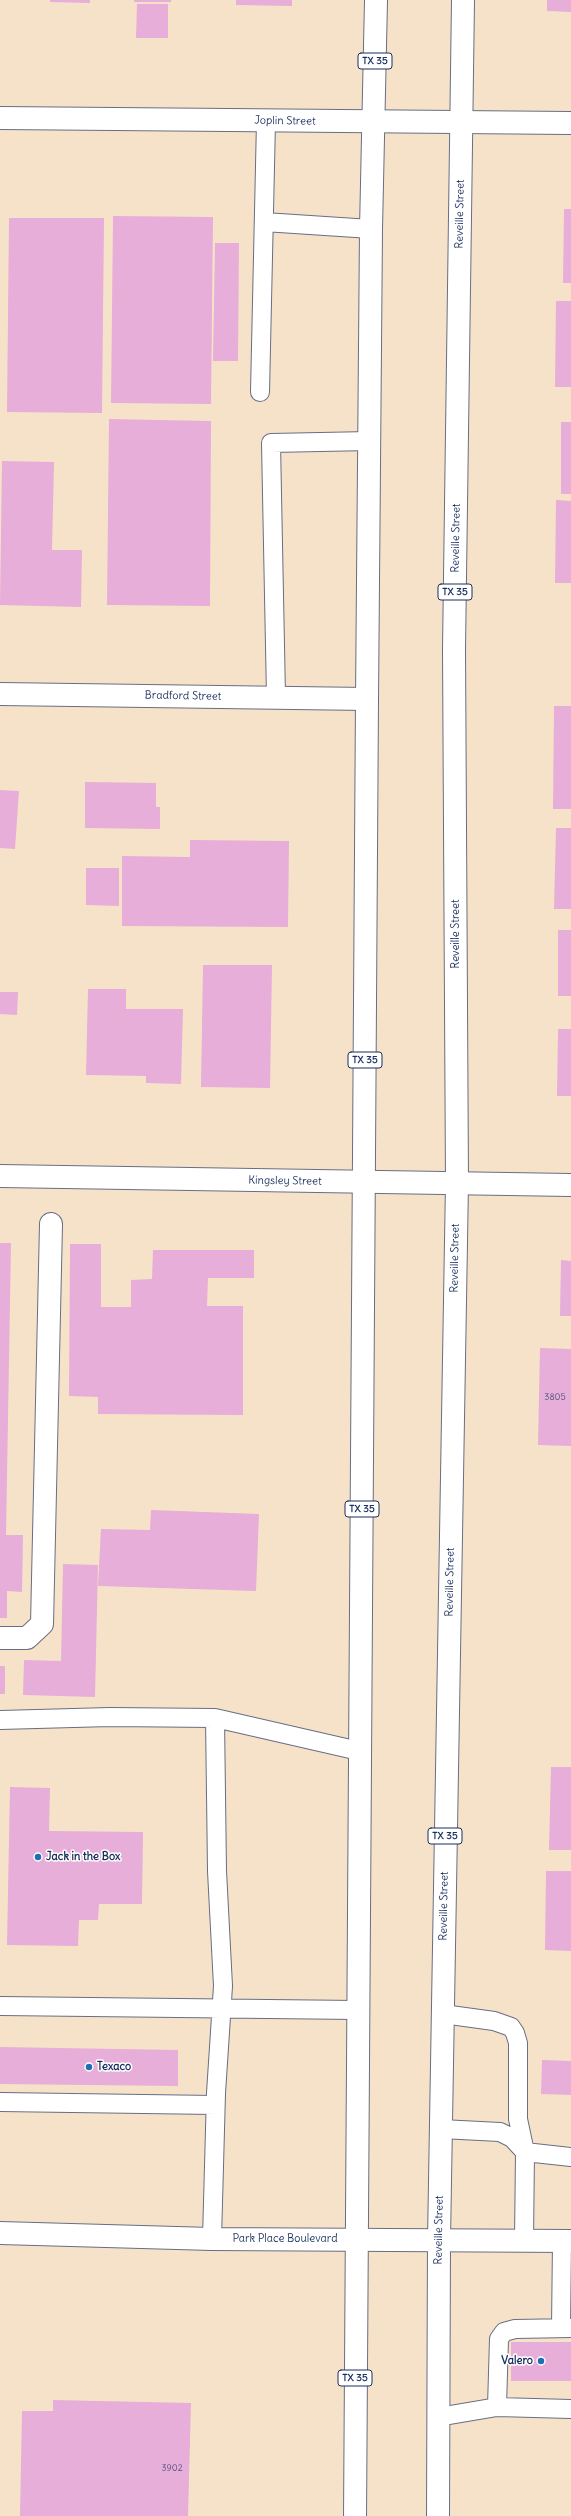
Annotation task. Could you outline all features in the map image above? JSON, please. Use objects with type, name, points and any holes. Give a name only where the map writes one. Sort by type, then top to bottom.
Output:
[{"type":"main road","name":"TX 35","points":[[355,2516],[355,2240],[365,1182],[366,699],[370,441],[371,229],[376,0]]},
{"type":"main road","name":"Reveille Street","points":[[438,2516],[440,2129],[457,1183],[454,649],[463,0]]},
{"type":"main road","name":"Joplin Street","points":[[0,118],[374,123],[571,123]]},
{"type":"main road","name":"Bradford Street","points":[[0,694],[366,699]]},
{"type":"main road","name":"Kingsley Street","points":[[0,1176],[571,1184]]},
{"type":"main road","points":[[0,1638],[27,1638],[42,1624],[51,1224]]},
{"type":"main road","name":"Park Place Boulevard","points":[[0,2233],[212,2239],[566,2242]]},
{"type":"lane","points":[[260,392],[266,121]]},
{"type":"lane","points":[[264,222],[371,229]]},
{"type":"lane","points":[[276,697],[271,443],[370,441]]},
{"type":"lane","points":[[0,1720],[110,1717],[215,1718],[359,1751]]},
{"type":"lane","points":[[212,2239],[216,2105],[223,1986],[218,1872],[215,1718]]},
{"type":"lane","points":[[0,2006],[358,2010]]},
{"type":"lane","points":[[442,2014],[494,2021],[511,2027],[515,2033],[518,2043],[518,2118],[525,2152],[524,2241]]},
{"type":"lane","points":[[0,2102],[216,2105]]},
{"type":"lane","points":[[440,2129],[500,2132],[512,2138],[525,2152],[571,2157]]},
{"type":"lane","points":[[497,2407],[498,2344],[504,2332],[515,2329],[566,2328],[566,2242]]},
{"type":"lane","points":[[438,2417],[497,2407],[571,2409]]},
{"type":"building","points":[[50,0],[90,0],[90,3],[50,2]]},
{"type":"building","points":[[134,0],[171,0],[171,2],[134,2]]},
{"type":"building","points":[[236,0],[292,0],[292,6],[236,5]]},
{"type":"building","points":[[547,0],[571,0],[571,12],[547,11]]},
{"type":"building","points":[[137,4],[168,4],[168,38],[136,38]]},
{"type":"building","points":[[564,209],[571,209],[571,283],[563,283]]},
{"type":"building","points":[[113,216],[213,217],[211,404],[111,403]]},
{"type":"building","points":[[9,218],[104,218],[102,413],[7,412]]},
{"type":"building","points":[[215,243],[239,243],[238,361],[213,361]]},
{"type":"building","points":[[556,301],[571,301],[571,387],[555,387]]},
{"type":"building","points":[[109,419],[211,421],[210,606],[107,605]]},
{"type":"building","points":[[561,422],[571,422],[571,494],[561,494]]},
{"type":"building","points":[[2,461],[54,462],[52,550],[82,550],[81,607],[0,605]]},
{"type":"building","points":[[556,500],[571,501],[571,583],[555,583]]},
{"type":"building","points":[[554,706],[571,706],[571,809],[553,809]]},
{"type":"building","points":[[85,782],[156,783],[156,807],[160,807],[160,829],[85,828]]},
{"type":"building","points":[[0,790],[19,791],[15,849],[0,848]]},
{"type":"building","points":[[556,828],[571,828],[571,909],[554,909]]},
{"type":"building","points":[[190,840],[289,841],[288,927],[122,926],[122,856],[190,857]]},
{"type":"building","points":[[86,868],[119,868],[119,906],[86,905]]},
{"type":"building","points":[[558,930],[571,930],[571,996],[558,996]]},
{"type":"building","points":[[203,965],[272,965],[270,1088],[201,1087]]},
{"type":"building","points":[[88,989],[126,989],[126,1009],[183,1009],[181,1084],[146,1083],[146,1076],[86,1075]]},
{"type":"building","points":[[0,992],[18,992],[17,1015],[0,1014]]},
{"type":"building","points":[[558,1029],[571,1029],[571,1096],[557,1096]]},
{"type":"building","points":[[0,1243],[11,1243],[6,1535],[23,1535],[22,1592],[7,1591],[7,1618],[0,1618]]},
{"type":"building","points":[[70,1244],[101,1244],[101,1307],[131,1307],[131,1280],[152,1279],[153,1250],[254,1250],[254,1278],[208,1278],[207,1306],[243,1306],[243,1415],[98,1414],[98,1397],[69,1396]]},
{"type":"building","points":[[561,1260],[571,1261],[571,1316],[560,1316]]},
{"type":"building","points":[[540,1348],[571,1349],[571,1446],[538,1445]]},
{"type":"building","points":[[151,1510],[259,1514],[256,1591],[98,1586],[101,1529],[150,1530]]},
{"type":"building","points":[[63,1564],[98,1565],[95,1697],[23,1695],[24,1660],[61,1661]]},
{"type":"building","points":[[0,1666],[5,1666],[5,1694],[0,1694]]},
{"type":"building","points":[[551,1767],[571,1767],[571,1850],[549,1850]]},
{"type":"building","points":[[10,1787],[50,1788],[49,1831],[143,1832],[142,1904],[99,1904],[98,1920],[79,1920],[78,1946],[7,1945]]},
{"type":"building","points":[[546,1871],[571,1871],[571,1951],[545,1950]]},
{"type":"building","name":"Texaco","points":[[0,2047],[178,2050],[178,2086],[0,2084]]},
{"type":"building","points":[[542,2060],[571,2061],[571,2095],[541,2094]]},
{"type":"building","name":"Valero","points":[[511,2342],[571,2342],[571,2381],[511,2381]]},
{"type":"building","points":[[53,2400],[191,2403],[188,2516],[20,2516],[22,2411],[53,2411]]},
{"type":"place","name":"Jack in the Box","points":[[38,1857]]},
{"type":"place","name":"Texaco","points":[[89,2067]]},
{"type":"place","name":"Valero","points":[[541,2361]]}]
